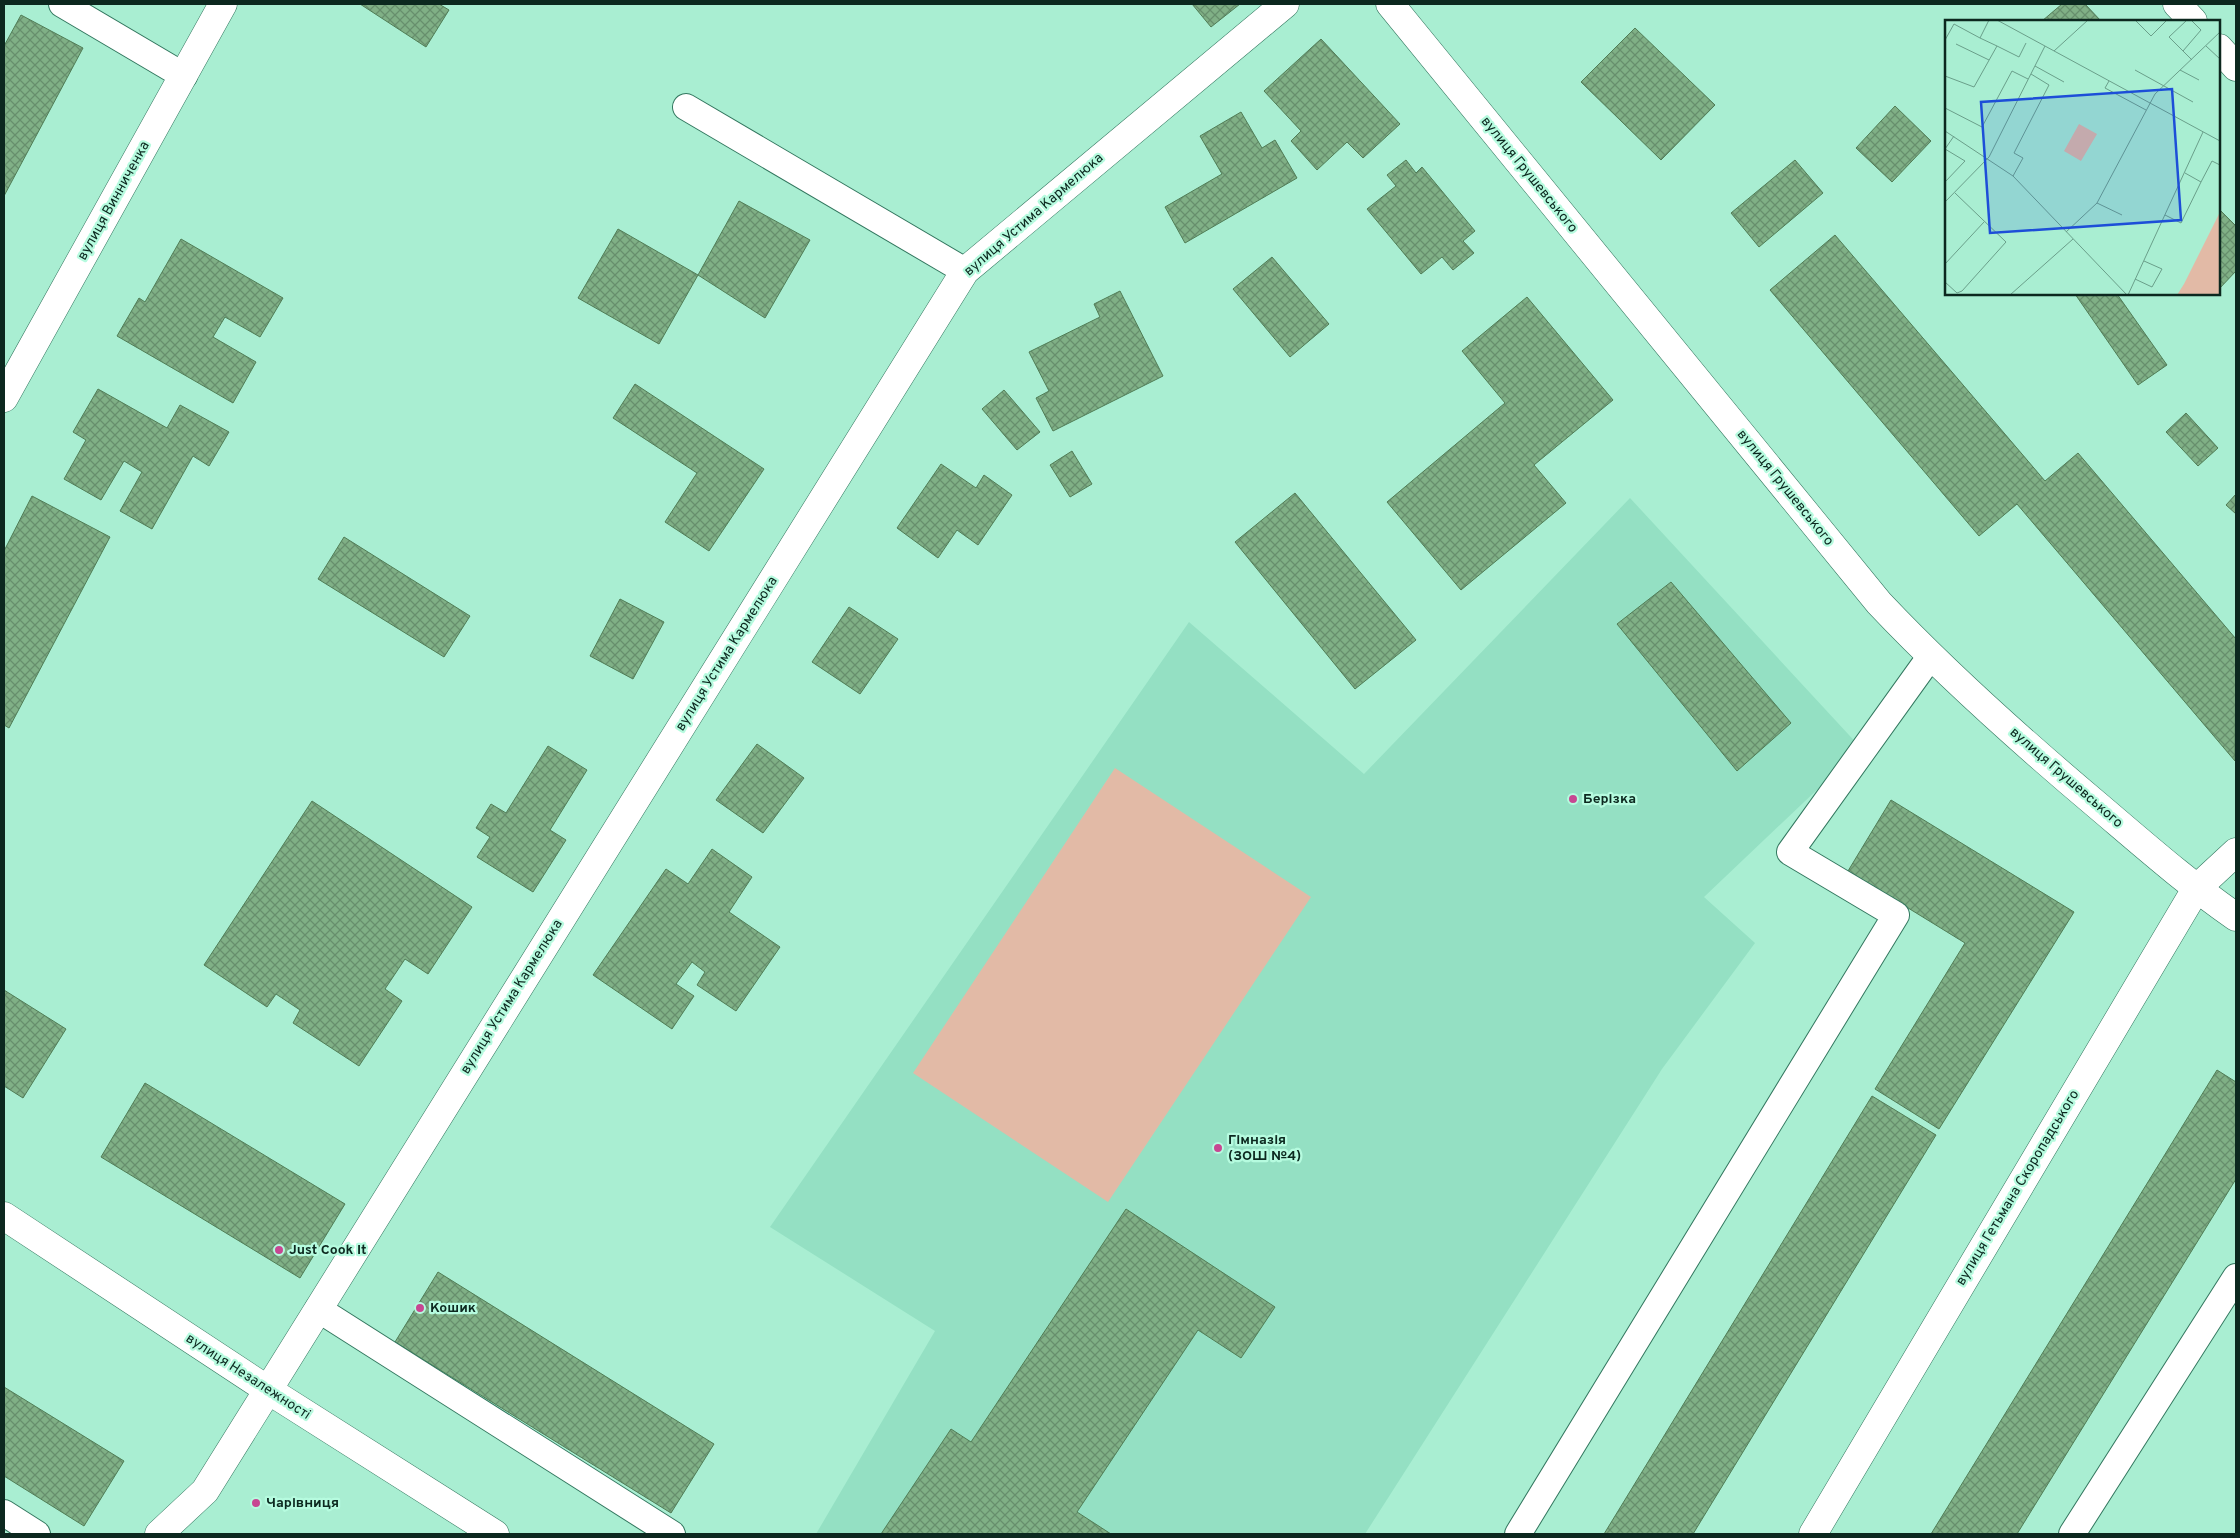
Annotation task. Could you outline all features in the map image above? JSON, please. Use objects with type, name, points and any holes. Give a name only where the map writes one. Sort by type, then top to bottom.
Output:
[{"type":"street","name":"вулиця Винниченка","points":[[4,398],[223,4]]},
{"type":"street","name":"вулиця Устима Кармелюка","points":[[159,1534],[205,1491],[965,271],[1285,4]]},
{"type":"street","name":"вулиця Грушевського","points":[[1390,4],[1879,603],[1930,657],[2041,757],[2196,889],[2236,917]]},
{"type":"street","points":[[2177,4],[2192,20]]},
{"type":"street","points":[[2220,49],[2236,67]]},
{"type":"street","name":"вулиця Гетьмана Скоропадського","points":[[1813,1534],[2196,889],[2236,852]]},
{"type":"street","name":"вулиця Незалежності","points":[[4,1216],[268,1390],[495,1534]]},
{"type":"lane","points":[[62,4],[184,76]]},
{"type":"lane","points":[[686,107],[965,271]]},
{"type":"lane","points":[[1518,1534],[1896,915],[1790,852],[1930,657]]},
{"type":"lane","points":[[2072,1534],[2236,1277]]},
{"type":"lane","points":[[318,1309],[672,1534]]},
{"type":"lane","points":[[4,1513],[37,1534]]},
{"type":"shaded area","name":"Гімназія (ЗОШ №4)","points":[[1630,498],[1861,748],[1704,897],[1755,943],[1662,1069],[1365,1534],[816,1534],[935,1331],[770,1227],[1189,622],[1364,774]]},
{"type":"shaded area","points":[[1115,768],[1311,897],[1108,1202],[913,1073]]},
{"type":"building","points":[[360,4],[439,4],[449,10],[426,47]]},
{"type":"building","points":[[1192,4],[1240,4],[1211,27]]},
{"type":"building","points":[[2062,4],[2085,4],[2100,20],[2043,20]]},
{"type":"building","points":[[21,15],[83,48],[4,196],[4,46]]},
{"type":"building","points":[[1635,28],[1715,105],[1661,160],[1581,82]]},
{"type":"building","points":[[1321,39],[1400,124],[1363,158],[1347,142],[1317,170],[1291,141],[1301,131],[1264,91]]},
{"type":"building","points":[[1895,106],[1931,141],[1892,182],[1856,148]]},
{"type":"building","points":[[1241,112],[1262,148],[1275,140],[1297,178],[1185,243],[1165,207],[1222,174],[1200,136]]},
{"type":"building","points":[[1406,160],[1416,173],[1422,167],[1475,231],[1463,241],[1474,253],[1453,270],[1442,257],[1421,274],[1367,209],[1396,186],[1387,175]]},
{"type":"building","points":[[1795,160],[1823,193],[1759,247],[1731,213]]},
{"type":"building","points":[[739,201],[810,240],[765,318],[698,275]]},
{"type":"building","points":[[2220,210],[2236,226],[2236,271],[2220,288]]},
{"type":"building","points":[[618,229],[698,275],[659,344],[578,298]]},
{"type":"building","points":[[1835,235],[2045,481],[2078,453],[2236,639],[2235,761],[2017,504],[1979,536],[1770,290]]},
{"type":"building","points":[[181,239],[283,298],[260,337],[225,317],[213,337],[256,362],[233,403],[117,336],[139,298],[145,302]]},
{"type":"building","points":[[1272,257],[1329,324],[1290,357],[1233,289]]},
{"type":"building","points":[[1120,291],[1163,376],[1053,431],[1036,398],[1049,391],[1029,352],[1100,317],[1094,304]]},
{"type":"building","points":[[2076,295],[2118,295],[2167,365],[2138,385]]},
{"type":"building","points":[[1527,297],[1613,400],[1534,465],[1566,503],[1461,590],[1387,502],[1505,403],[1462,351]]},
{"type":"building","points":[[635,384],[764,469],[709,551],[665,522],[697,473],[613,418]]},
{"type":"building","points":[[98,389],[167,428],[180,405],[229,432],[209,466],[193,456],[152,529],[120,511],[142,472],[124,461],[101,500],[64,479],[86,440],[73,432]]},
{"type":"building","points":[[1004,390],[1040,432],[1017,450],[982,409]]},
{"type":"building","points":[[2186,413],[2218,448],[2198,466],[2166,432]]},
{"type":"building","points":[[1072,451],[1092,484],[1070,497],[1050,465]]},
{"type":"building","points":[[941,464],[976,488],[984,475],[1012,495],[978,545],[957,530],[938,558],[897,528]]},
{"type":"building","points":[[1295,493],[1416,640],[1355,689],[1235,542]]},
{"type":"building","points":[[2236,494],[2236,514],[2226,505]]},
{"type":"building","points":[[32,496],[110,537],[9,728],[4,725],[4,551]]},
{"type":"building","points":[[344,537],[470,616],[444,657],[318,579]]},
{"type":"building","points":[[1671,582],[1791,723],[1737,771],[1617,624]]},
{"type":"building","points":[[620,599],[664,622],[633,679],[590,656]]},
{"type":"building","points":[[849,607],[898,639],[860,694],[812,662]]},
{"type":"building","points":[[757,744],[804,778],[763,833],[716,800]]},
{"type":"building","points":[[548,746],[587,770],[550,830],[566,840],[533,892],[477,857],[490,837],[476,828],[491,804],[506,813]]},
{"type":"building","points":[[1891,800],[2074,912],[1939,1129],[1875,1089],[1965,943],[1848,871]]},
{"type":"building","points":[[312,801],[472,907],[428,974],[405,959],[385,989],[402,1001],[359,1066],[293,1023],[300,1010],[276,994],[267,1007],[204,965]]},
{"type":"building","points":[[712,849],[752,877],[729,912],[780,947],[736,1011],[697,985],[705,972],[692,962],[676,984],[694,996],[672,1029],[593,975],[666,869],[688,884]]},
{"type":"building","points":[[4,990],[66,1029],[23,1098],[4,1086]]},
{"type":"building","points":[[2217,1070],[2236,1082],[2236,1179],[2017,1534],[1931,1534]]},
{"type":"building","points":[[145,1083],[345,1204],[300,1278],[101,1157]]},
{"type":"building","points":[[1872,1096],[1936,1135],[1693,1534],[1604,1534]]},
{"type":"building","points":[[1126,1209],[1275,1307],[1241,1358],[1198,1330],[1077,1512],[1111,1534],[881,1534],[951,1429],[971,1442]]},
{"type":"building","points":[[438,1272],[714,1444],[671,1513],[395,1342]]},
{"type":"building","points":[[4,1387],[124,1461],[84,1526],[4,1476]]},
{"type":"place","name":"Берізка","points":[[1573,799]]},
{"type":"place","name":"Гімназія (ЗОШ №4)","points":[[1218,1148]]},
{"type":"place","name":"Just Cook It","points":[[279,1250]]},
{"type":"place","name":"Кошик","points":[[420,1308]]},
{"type":"place","name":"Чарівниця","points":[[256,1503]]}]
